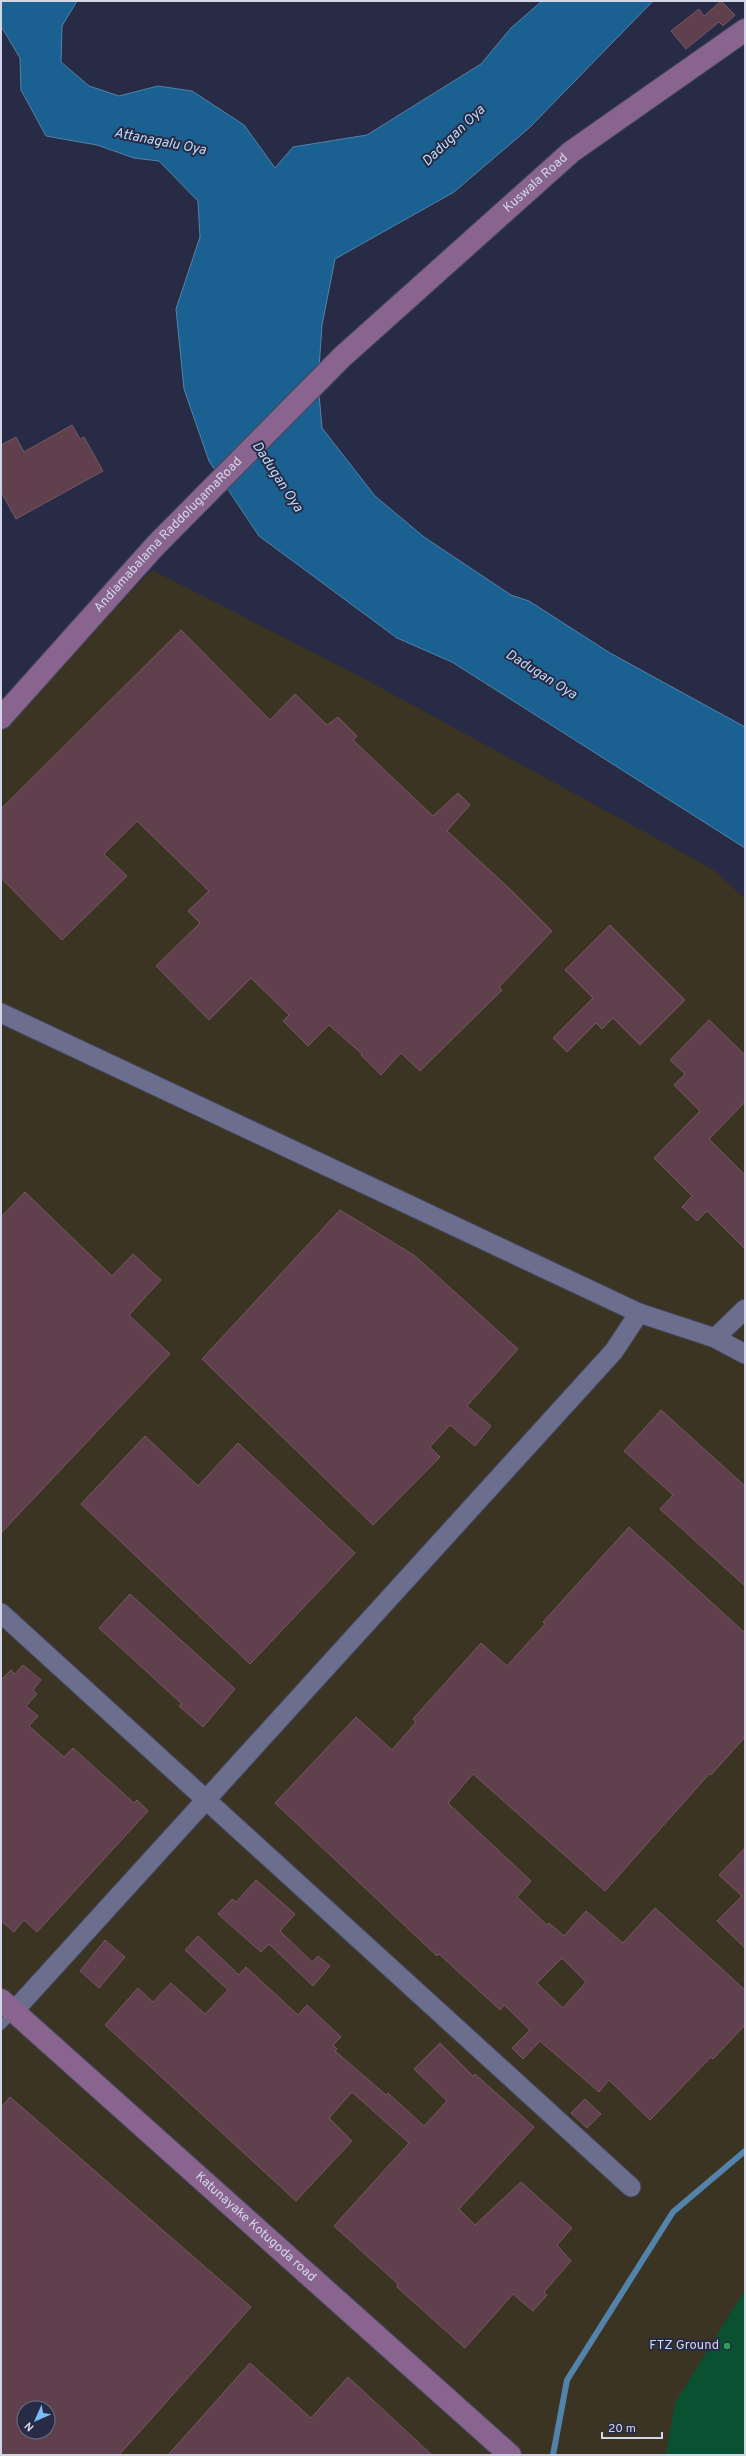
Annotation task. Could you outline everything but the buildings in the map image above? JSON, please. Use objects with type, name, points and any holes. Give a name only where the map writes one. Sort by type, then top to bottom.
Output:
[{"type":"street","name":"Kuswala Road","points":[[342,357],[571,152],[714,54],[745,30]]},
{"type":"street","name":"Andiamabalama RaddolugamaRoad","points":[[1,718],[155,546],[342,357]]},
{"type":"street","points":[[1,1013],[639,1313],[715,1338],[745,1354]]},
{"type":"street","points":[[715,1338],[745,1309]]},
{"type":"street","points":[[5,2012],[208,1800],[614,1351],[639,1313]]},
{"type":"street","points":[[1,1612],[631,2187]]},
{"type":"street","name":"Katunayake Kotugoda road","points":[[5,2012],[510,2455]]},
{"type":"shaded area","points":[[152,570],[365,679],[714,870],[745,899],[745,2455],[1,2455],[1,724]]},
{"type":"green space","name":"FTZ Ground","points":[[745,2290],[745,2455],[666,2455],[675,2403]]},
{"type":"water","points":[[1,1],[77,1],[62,26],[61,62],[89,86],[119,96],[158,86],[192,91],[244,125],[275,168],[293,147],[367,135],[481,64],[511,28],[542,1],[653,1],[529,128],[454,192],[335,259],[322,325],[318,383],[322,428],[375,496],[424,537],[511,595],[529,601],[610,653],[745,727],[745,848],[452,662],[397,638],[259,536],[209,461],[184,389],[176,309],[200,237],[198,201],[159,161],[134,158],[97,145],[46,136],[21,90],[20,58],[1,26]]},
{"type":"waterway","points":[[553,2455],[567,2380],[673,2212],[745,2151]]},
{"type":"place","name":"FTZ Ground","points":[[727,2346]]},
{"type":"water label","name":"Dadugan Oya","points":[[454,136]]},
{"type":"water label","name":"Attanagalu Oya","points":[[160,142]]},
{"type":"water label","name":"Dadugan Oya","points":[[277,477]]},
{"type":"water label","name":"Dadugan Oya","points":[[541,675]]}]
